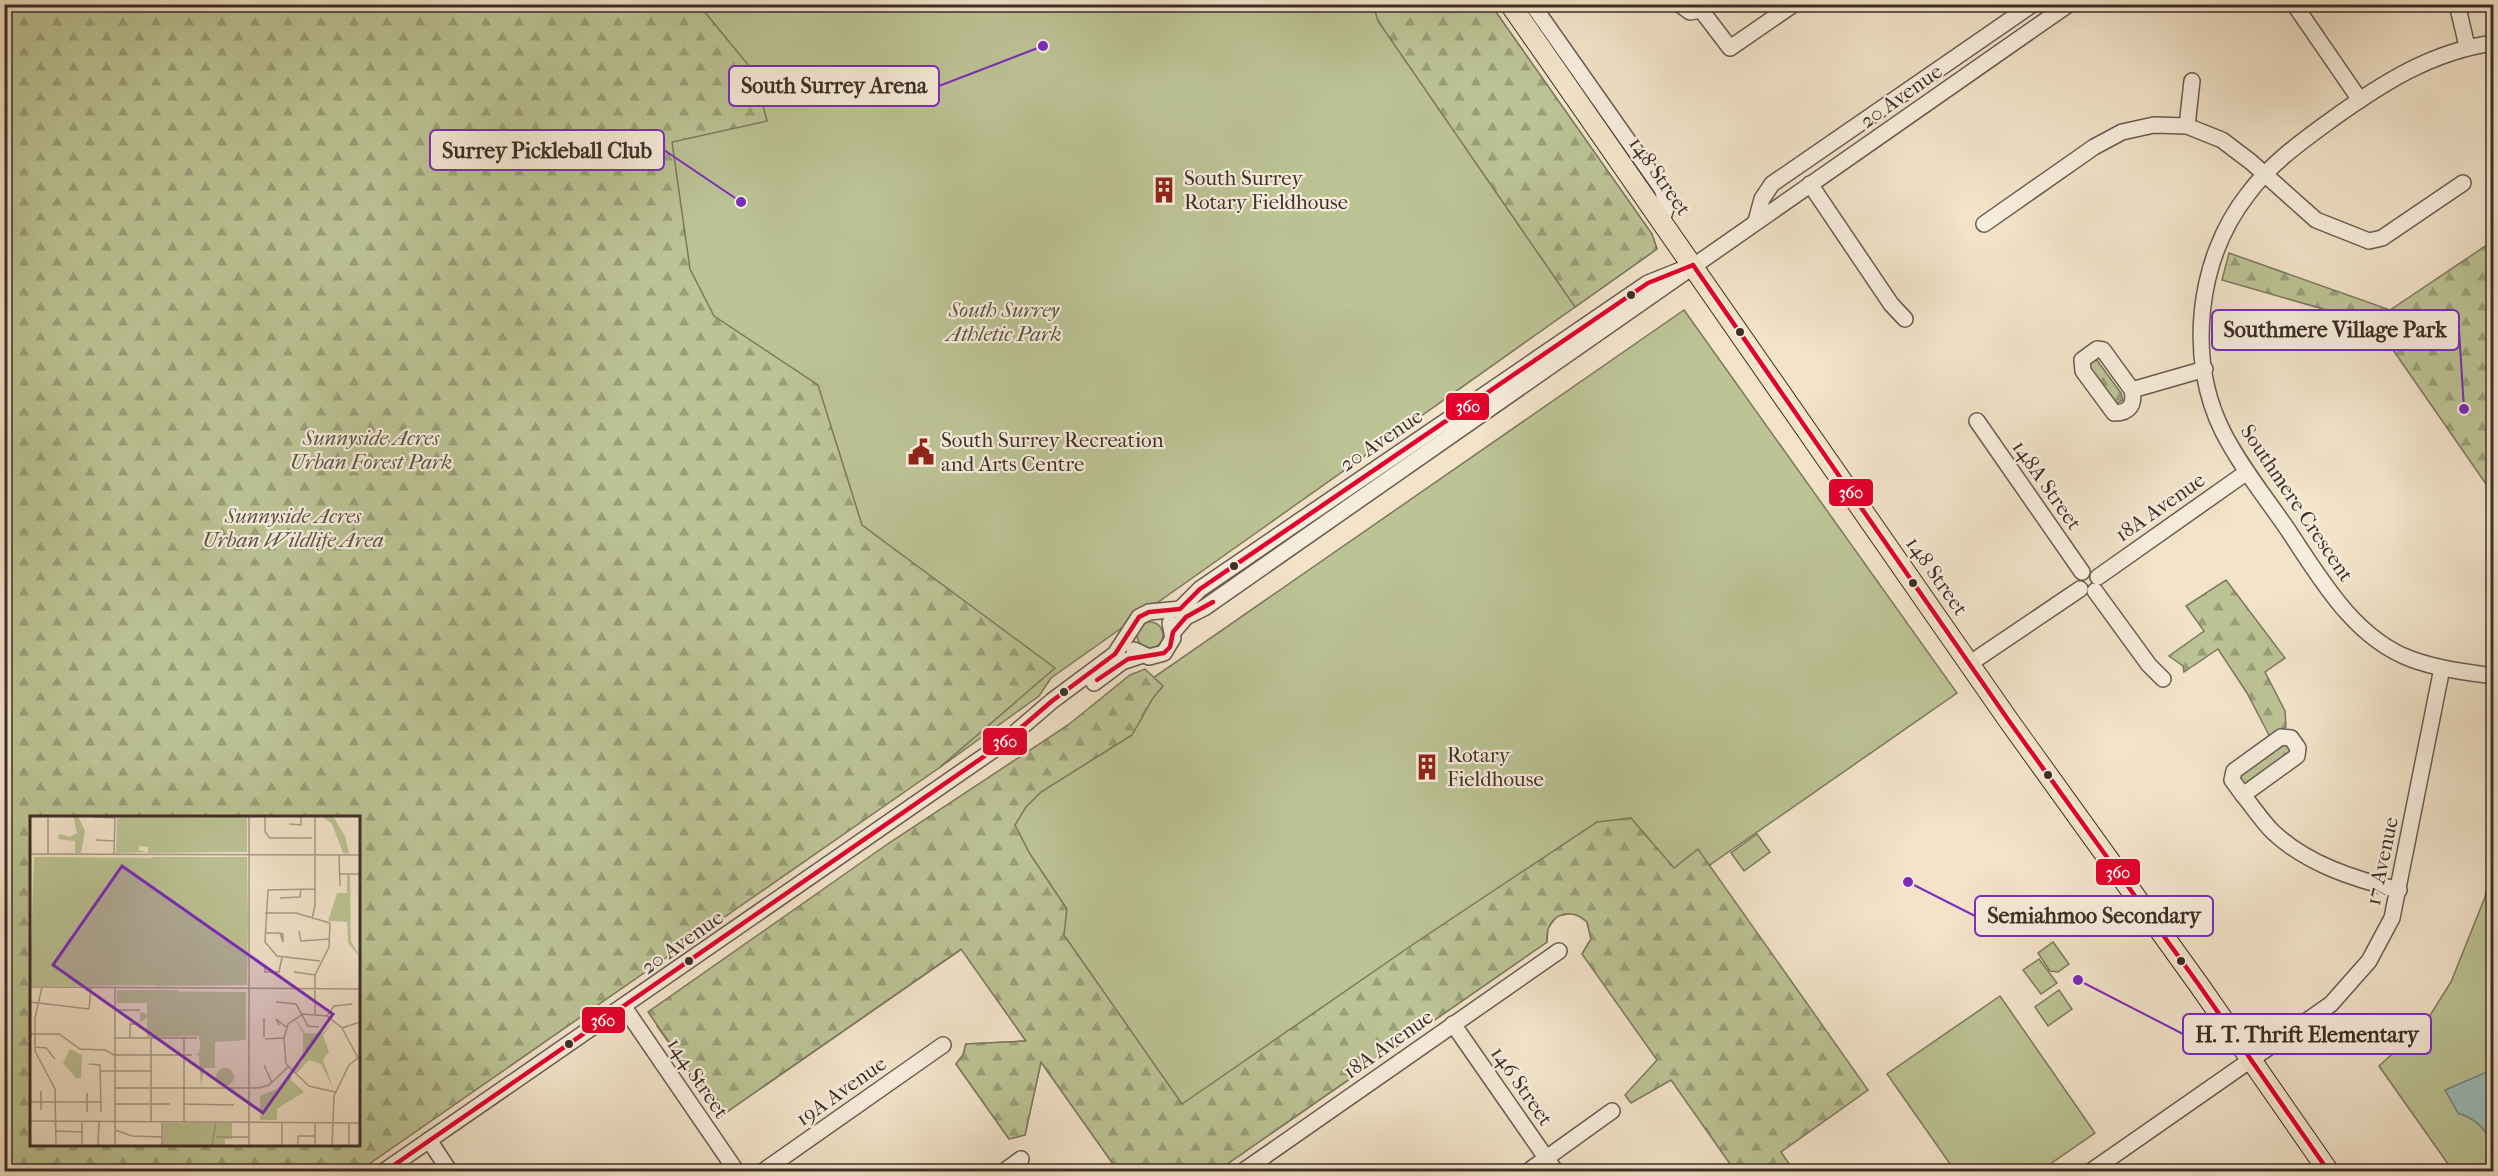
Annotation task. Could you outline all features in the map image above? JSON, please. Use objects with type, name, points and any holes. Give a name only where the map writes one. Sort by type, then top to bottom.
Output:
[{"type":"main road","name":"148 Street","points":[[1510,4],[1969,664],[2329,1172]]},
{"type":"street","points":[[1532,4],[1662,189],[1667,205],[1662,221]]},
{"type":"street","points":[[1679,4],[1690,12],[1704,7],[1730,48],[1794,4]]},
{"type":"street","name":"20 Avenue","points":[[1756,221],[1762,199],[1772,184],[2033,4]]},
{"type":"street","name":"20 Avenue","points":[[1173,632],[1186,617],[1204,608],[1641,305],[1693,265],[2069,4]]},
{"type":"street","points":[[2294,4],[2360,100]]},
{"type":"street","points":[[2457,4],[2467,46]]},
{"type":"street","name":"Southmere Crescent","points":[[2493,43],[2467,46],[2413,68],[2360,100],[2285,154],[2247,195],[2225,232],[2204,293],[2202,314],[2205,369],[2223,432],[2247,472],[2347,612],[2382,644],[2410,659],[2442,668],[2493,676]]},
{"type":"street","points":[[2187,126],[2192,81]]},
{"type":"street","points":[[1984,224],[2085,153],[2122,132],[2154,125],[2187,126],[2222,140],[2265,174],[2316,220],[2369,241],[2382,238],[2463,183]]},
{"type":"street","points":[[1810,184],[1891,304],[1905,319]]},
{"type":"street","name":"20 Avenue","points":[[1156,613],[1180,609],[1200,589],[1648,283],[1693,265]]},
{"type":"street","points":[[2132,390],[2205,369]]},
{"type":"street","name":"148A Street","points":[[1977,421],[2082,572],[2077,580],[2091,585]]},
{"type":"street","name":"18A Avenue","points":[[1969,664],[2091,585],[2247,472]]},
{"type":"street","points":[[2091,585],[2149,665],[2163,680]]},
{"type":"street","points":[[1156,613],[1169,622],[1173,632],[1170,647],[1164,653],[1143,656],[1131,647],[1128,630],[1139,616],[1156,613]]},
{"type":"street","name":"20 Avenue","points":[[383,1172],[1002,744],[1044,708],[1115,654],[1128,630]]},
{"type":"street","name":"20 Avenue","points":[[1002,744],[1016,740],[1122,662],[1143,656]]},
{"type":"street","name":"17 Avenue","points":[[2090,1172],[2331,1004],[2373,952],[2392,918],[2399,891],[2442,668]]},
{"type":"street","points":[[2243,795],[2273,832],[2307,856],[2329,869],[2399,891]]},
{"type":"street","name":"18A Avenue","points":[[1242,1172],[1560,951]]},
{"type":"street","name":"144 Street","points":[[624,1007],[737,1172]]},
{"type":"street","name":"146 Street","points":[[1453,1024],[1556,1172]]},
{"type":"street","name":"19A Avenue","points":[[762,1172],[943,1045]]},
{"type":"street","points":[[1527,1172],[1612,1111]]},
{"type":"street","points":[[429,1140],[450,1172]]},
{"type":"street","points":[[1003,1172],[1021,1159]]},
{"type":"green space","name":"Sunnyside Acres Urban Forest Park","points":[[5,4],[699,5],[754,72],[767,121],[672,142],[690,269],[714,316],[818,385],[862,525],[1055,668],[939,768],[359,1171],[5,1171]]},
{"type":"green space","name":"South Surrey Athletic Park","points":[[261,5],[1491,5],[1652,234],[1657,249],[1051,678],[1039,696],[939,768]]},
{"type":"green space","points":[[1373,5],[1491,5],[1652,234],[1657,249],[1575,307],[1378,21]]},
{"type":"green space","points":[[2493,241],[2493,494],[2375,324],[2222,280],[2229,253],[2390,310]]},
{"type":"green space","points":[[1684,310],[1957,693],[1582,954],[1591,939],[1587,922],[1574,913],[1557,916],[1548,928],[1547,942],[1217,1171],[1118,1171],[1041,1062],[1025,1135],[1009,1139],[956,1064],[963,1055],[966,1044],[1026,1041],[962,949],[721,1116],[657,1026],[658,1021]]},
{"type":"green space","points":[[2096,359],[2121,393],[2123,400],[2116,404],[2087,368],[2090,362]]},
{"type":"green space","points":[[2226,580],[2285,658],[2265,672],[2285,711],[2286,727],[2270,737],[2247,693],[2218,649],[2184,672],[2183,666],[2169,656],[2204,631],[2186,606]]},
{"type":"green space","points":[[1150,622],[1160,625],[1163,635],[1160,645],[1150,648],[1140,645],[1137,635],[1140,625]]},
{"type":"green space","points":[[1145,669],[1163,686],[1153,698],[1132,735],[1041,792],[1026,807],[1015,825],[1030,854],[1067,909],[1064,935],[1182,1104],[1415,943],[1597,822],[1631,818],[1674,868],[1698,849],[1868,1090],[1781,1152],[1794,1171],[1735,1171],[1671,1080],[1631,1103],[1625,1095],[1657,1060],[1582,954],[1591,939],[1587,922],[1573,914],[1566,914],[1559,916],[1549,926],[1547,942],[1217,1171],[1118,1171],[1041,1062],[1025,1135],[1009,1139],[956,1064],[963,1055],[966,1044],[1026,1041],[961,949],[721,1116],[648,1012],[889,843],[1068,725],[1130,675]]},
{"type":"green space","points":[[2283,741],[2295,751],[2248,786],[2242,784],[2239,775]]},
{"type":"green space","points":[[1757,834],[1770,852],[1744,871],[1731,853]]},
{"type":"green space","points":[[2493,839],[2493,1171],[2453,1171],[2379,1066],[2424,1025],[2451,982],[2485,897]]},
{"type":"green space","points":[[2053,942],[2069,964],[2058,972],[2050,971],[2038,953]]},
{"type":"green space","points":[[2039,959],[2057,983],[2041,994],[2023,970]]},
{"type":"green space","points":[[2059,990],[2072,1009],[2048,1026],[2035,1007]]},
{"type":"green space","points":[[2000,996],[2095,1133],[2040,1171],[1955,1171],[1887,1074]]},
{"type":"water","points":[[2493,1071],[2493,1148],[2488,1136],[2480,1126],[2470,1118],[2458,1113],[2445,1090]]},
{"type":"transit line","name":"360","points":[[1693,265],[2009,721],[2199,985],[2329,1172]]},
{"type":"transit line","name":"360","points":[[384,1172],[1002,744],[1052,701],[1115,654],[1139,617],[1149,612],[1180,609],[1200,589],[1648,283],[1693,265]]},
{"type":"transit line","name":"360","points":[[1097,680],[1128,659],[1164,653],[1170,647],[1173,632],[1186,617],[1213,602]]},
{"type":"place","name":"South Surrey Arena","points":[[1043,46]]},
{"type":"place","name":"South Surrey Rotary Fieldhouse","points":[[1164,190]]},
{"type":"place","name":"Surrey Pickleball Club","points":[[741,202]]},
{"type":"place","name":"Southmere Village Park","points":[[2464,409]]},
{"type":"place","name":"South Surrey Recreation and Arts Centre","points":[[921,452]]},
{"type":"place","name":"Rotary Fieldhouse","points":[[1427,767]]},
{"type":"place","name":"Semiahmoo Secondary","points":[[1908,882]]},
{"type":"place","name":"H. T. Thrift Elementary","points":[[2078,980]]},
{"type":"park label","name":"Sunnyside Acres Urban Wildlife Area","points":[[293,528]]}]
